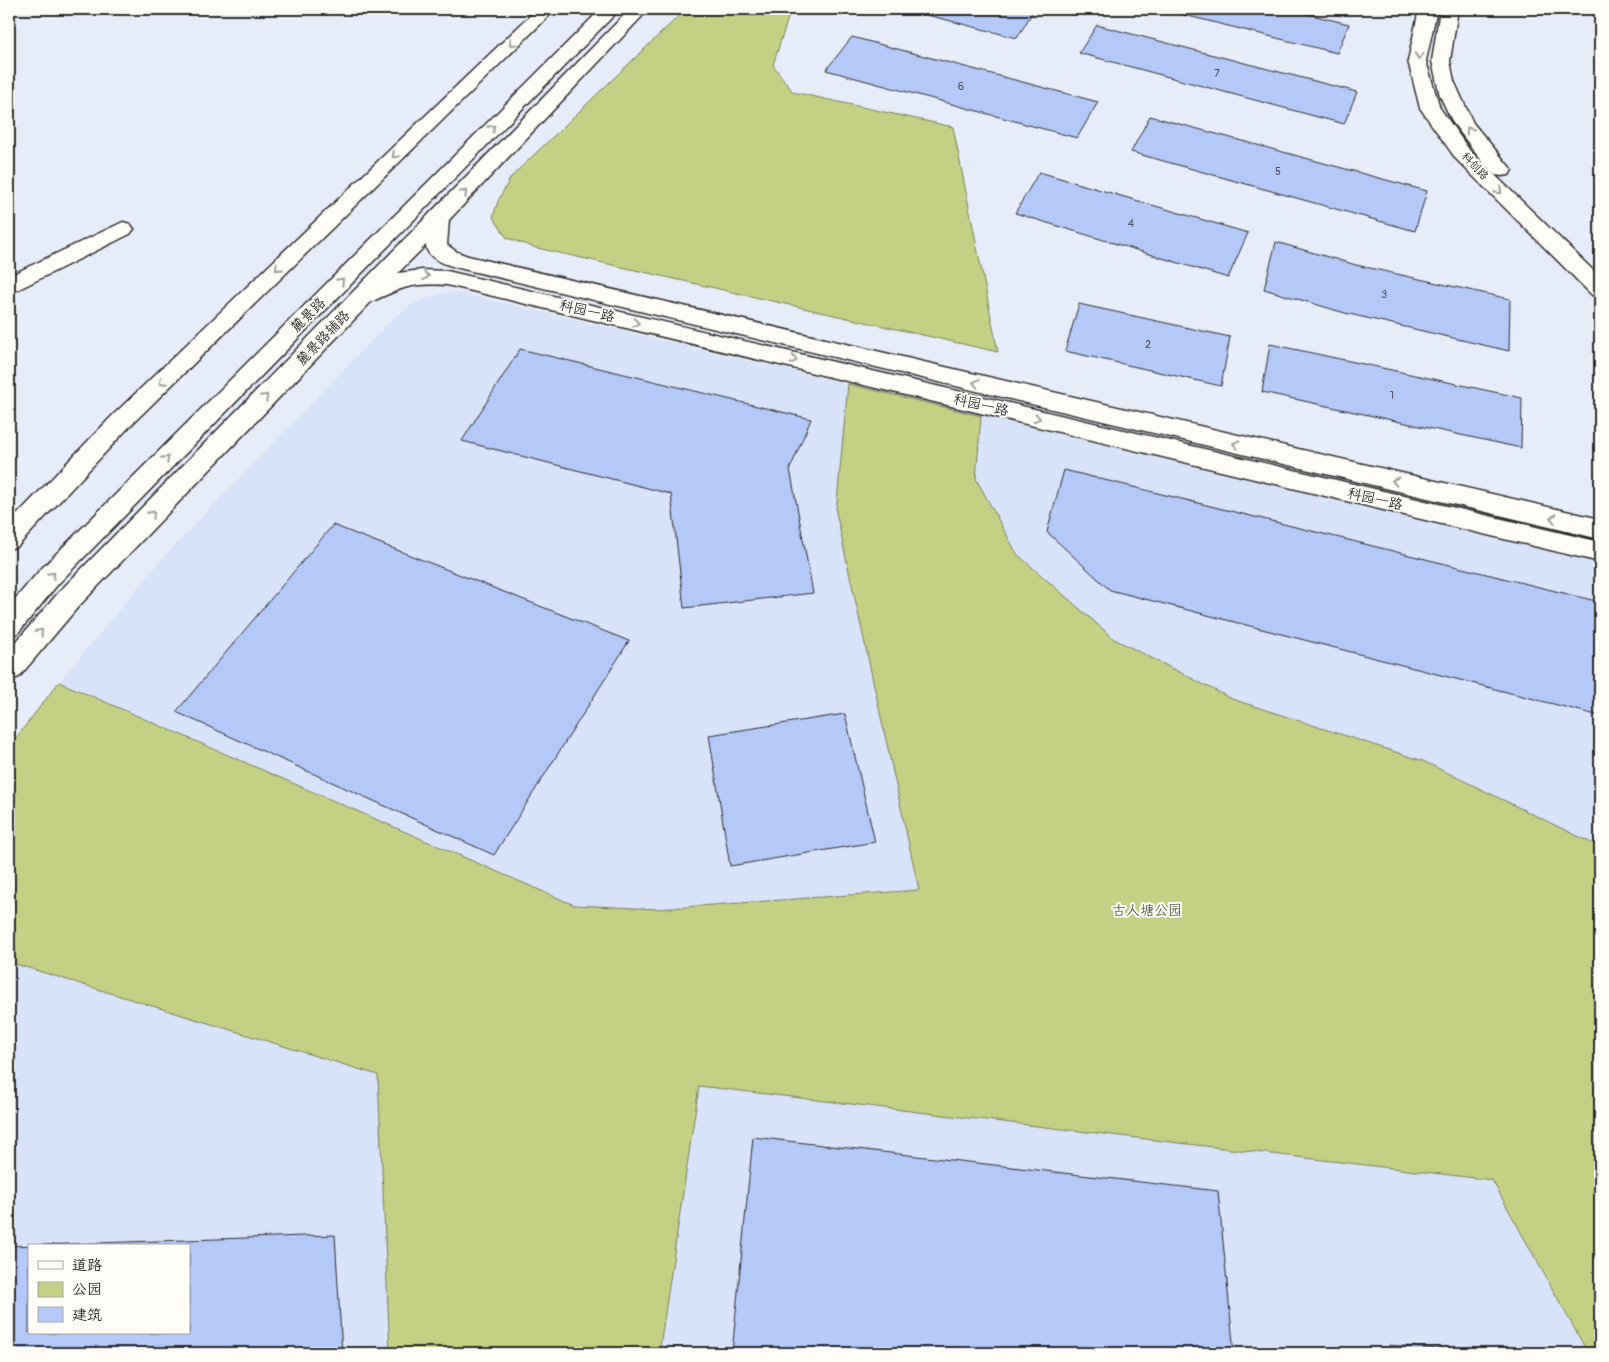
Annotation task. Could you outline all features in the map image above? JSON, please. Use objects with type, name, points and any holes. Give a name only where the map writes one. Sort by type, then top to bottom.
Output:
[{"type":"main road","points":[[9,526],[133,410],[547,9]]},
{"type":"main road","name":"麓景路","points":[[9,625],[49,577],[610,9]]},
{"type":"main road","name":"麓景路辅路","points":[[9,669],[69,599],[640,9]]},
{"type":"main road","name":"科创路","points":[[1428,9],[1417,61],[1430,108],[1462,155],[1600,290]]},
{"type":"main road","name":"科创路","points":[[1449,9],[1441,64],[1453,108],[1486,155],[1600,265]]},
{"type":"main road","name":"科园一路","points":[[438,219],[436,248],[463,262],[1600,529]]},
{"type":"main road","points":[[9,285],[122,229]]},
{"type":"main road","name":"科园一路","points":[[364,296],[398,279],[418,276],[447,278],[1600,552]]},
{"type":"main road","points":[[9,539],[133,410]]},
{"type":"shaded area","points":[[444,293],[467,294],[1600,562],[1600,1353],[9,1353],[9,747],[59,682],[161,560],[391,320],[415,302]]},
{"type":"green space","points":[[686,9],[791,9],[773,65],[793,92],[953,127],[998,352],[533,247],[507,238],[493,217],[498,201],[511,177]]},
{"type":"green space","name":"古人塘公园","points":[[848,384],[981,416],[976,479],[1017,554],[1114,639],[1232,699],[1423,761],[1600,847],[1600,1353],[1588,1353],[1492,1180],[699,1086],[659,1353],[390,1353],[378,1075],[9,962],[9,747],[59,682],[574,905],[657,909],[919,890],[836,512]]},
{"type":"building","points":[[904,9],[1030,9],[1034,10],[1017,38]]},
{"type":"building","points":[[1160,9],[1286,9],[1349,24],[1337,53]]},
{"type":"building","points":[[1097,25],[1357,92],[1344,124],[1079,53]]},
{"type":"building","points":[[852,37],[1098,102],[1077,138],[826,70]]},
{"type":"building","points":[[1150,116],[1427,191],[1415,231],[1131,152]]},
{"type":"building","points":[[1039,172],[1248,233],[1228,278],[1015,213]]},
{"type":"building","points":[[1276,242],[1356,265],[1510,299],[1509,351],[1345,313],[1264,289]]},
{"type":"building","points":[[1079,304],[1230,337],[1221,386],[1065,351]]},
{"type":"building","points":[[1270,344],[1522,398],[1521,448],[1262,392]]},
{"type":"building","points":[[520,349],[811,419],[790,469],[813,593],[684,608],[671,494],[462,441]]},
{"type":"building","points":[[1064,470],[1600,602],[1600,716],[1110,590],[1047,532]]},
{"type":"building","points":[[333,525],[629,641],[494,855],[176,712]]},
{"type":"building","points":[[845,714],[875,842],[730,866],[709,735]]},
{"type":"building","points":[[753,1137],[1218,1191],[1234,1353],[732,1353]]},
{"type":"building","points":[[335,1235],[342,1353],[9,1353],[9,1246],[28,1245],[28,1334],[190,1334],[190,1244],[68,1244]]},
{"type":"building","points":[[1389,1345],[1487,1353],[1390,1353]]}]
